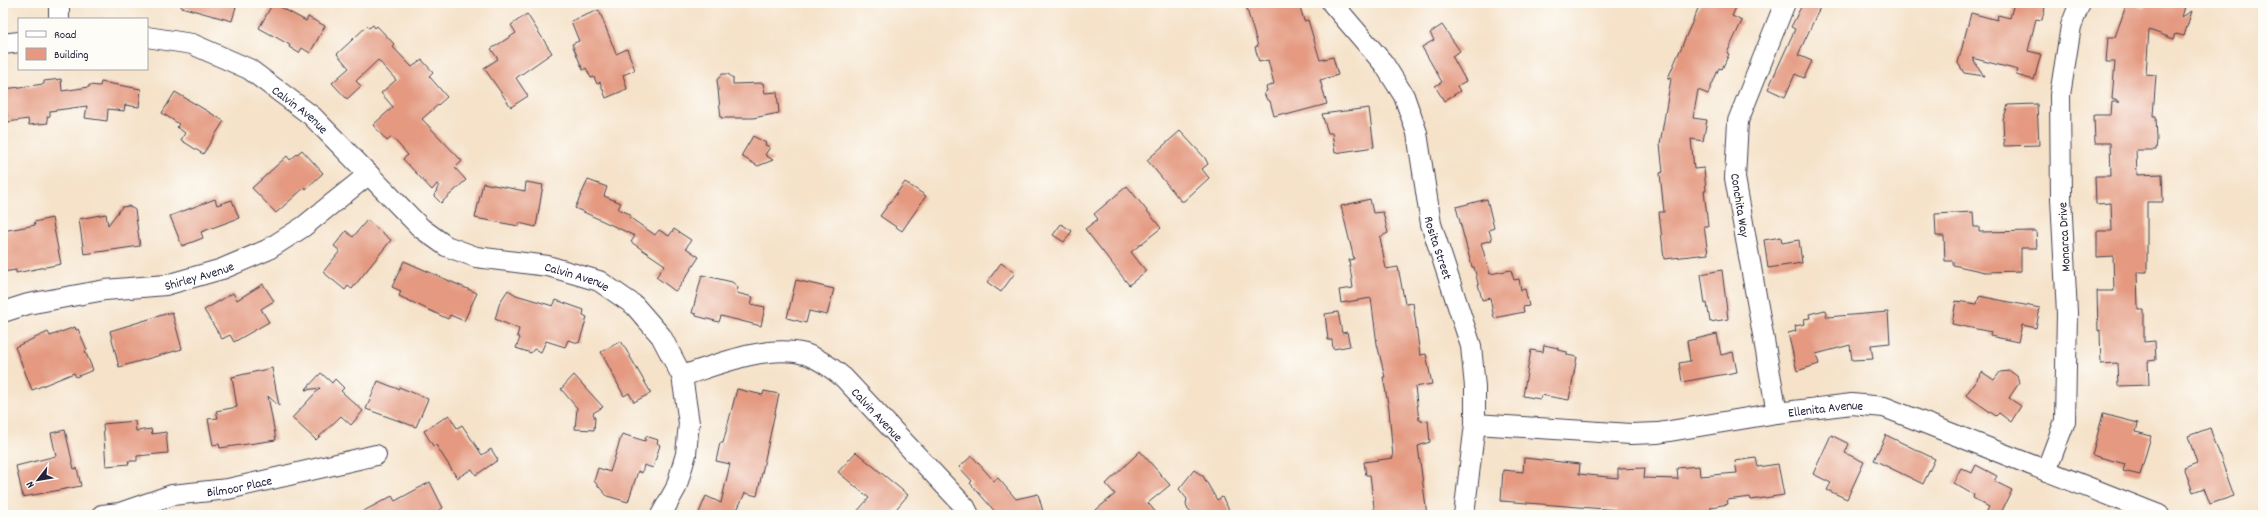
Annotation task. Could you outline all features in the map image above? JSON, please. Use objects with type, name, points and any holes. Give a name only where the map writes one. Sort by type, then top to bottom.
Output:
[{"type":"street","points":[[59,3],[59,18]]},
{"type":"street","name":"Rosita Street","points":[[1332,3],[1384,64],[1404,96],[1417,133],[1431,224],[1471,346],[1475,386],[1475,424],[1464,515]]},
{"type":"street","name":"Conchita Way","points":[[1776,413],[1735,178],[1738,120],[1785,3]]},
{"type":"street","name":"Monarca Drive","points":[[2046,471],[2065,421],[2067,313],[2061,198],[2060,95],[2071,26],[2080,3]]},
{"type":"street","name":"Calvin Avenue","points":[[148,37],[192,44],[249,69],[312,116],[421,228],[446,246],[476,257],[548,266],[599,281],[634,305],[661,336],[682,376],[744,356],[773,352],[805,354],[831,368],[844,378],[965,507],[969,515]]},
{"type":"street","points":[[3,44],[18,42]]},
{"type":"street","name":"Shirley Avenue","points":[[3,312],[28,304],[105,290],[166,285],[222,269],[267,250],[303,227],[369,174]]},
{"type":"street","points":[[661,515],[676,488],[686,454],[689,423],[682,376]]},
{"type":"street","name":"Ellenita Avenue","points":[[1475,424],[1658,433],[1776,413],[1852,404],[1884,407],[2159,515]]},
{"type":"street","name":"Bilmoor Place","points":[[102,515],[120,513],[172,495],[228,489],[376,455]]},
{"type":"building","points":[[182,3],[237,3],[232,21],[181,7]]},
{"type":"building","points":[[273,3],[306,21],[308,17],[325,26],[310,53],[302,48],[299,53],[289,47],[290,45],[259,28]]},
{"type":"building","points":[[1245,3],[1299,3],[1304,21],[1308,20],[1320,60],[1333,57],[1338,75],[1320,80],[1327,104],[1286,115],[1285,113],[1274,116],[1270,101],[1267,100],[1264,93],[1267,91],[1266,87],[1274,84],[1268,60],[1259,62],[1255,47],[1258,46]]},
{"type":"building","points":[[1702,3],[1738,3],[1732,16],[1742,21],[1727,53],[1729,54],[1722,69],[1719,68],[1708,94],[1698,90],[1693,118],[1707,120],[1703,141],[1691,139],[1694,169],[1704,168],[1706,191],[1704,191],[1708,226],[1704,226],[1708,254],[1664,259],[1659,212],[1664,212],[1660,173],[1663,172],[1660,144],[1671,79],[1668,78],[1700,4],[1701,5]]},
{"type":"building","points":[[1803,3],[1822,3],[1798,55],[1812,61],[1804,78],[1795,74],[1785,97],[1768,89],[1795,29],[1791,27]]},
{"type":"building","points":[[2014,3],[2046,3],[2042,20],[2036,19],[2028,51],[2041,54],[2034,80],[2016,75],[2018,70],[1972,58],[1984,76],[1964,73],[1958,63],[1971,13],[1997,20],[1998,15],[2010,18]]},
{"type":"building","points":[[2127,3],[2145,7],[2146,3],[2186,3],[2182,17],[2192,11],[2184,36],[2176,34],[2174,39],[2149,30],[2146,74],[2156,75],[2153,116],[2156,116],[2157,140],[2156,150],[2136,150],[2137,175],[2162,174],[2163,202],[2147,202],[2147,272],[2137,272],[2138,310],[2144,310],[2144,342],[2155,341],[2156,360],[2148,361],[2149,385],[2118,386],[2117,363],[2101,364],[2100,330],[2098,331],[2097,291],[2114,291],[2113,256],[2097,257],[2097,231],[2112,231],[2111,203],[2096,204],[2095,176],[2111,176],[2110,143],[2095,143],[2094,115],[2111,115],[2112,102],[2120,102],[2112,99],[2115,62],[2106,62],[2108,37],[2115,37]]},
{"type":"building","points":[[599,10],[616,54],[627,49],[635,70],[623,75],[627,89],[606,98],[600,82],[597,84],[594,77],[591,78],[586,68],[583,70],[572,44],[579,41],[571,21]]},
{"type":"building","points":[[527,14],[552,53],[516,78],[528,96],[511,107],[484,68],[498,59],[491,49],[516,33],[511,25]]},
{"type":"building","points":[[373,25],[375,28],[377,26],[394,44],[392,46],[412,67],[422,60],[433,72],[429,76],[447,97],[422,119],[462,161],[455,168],[466,180],[441,203],[434,196],[439,185],[437,184],[432,190],[403,159],[408,155],[392,137],[387,141],[373,125],[393,107],[381,93],[396,80],[378,60],[356,81],[361,86],[347,99],[332,83],[349,68],[337,54],[367,26],[369,28]]},
{"type":"building","points":[[1442,25],[1460,51],[1452,56],[1466,81],[1457,86],[1460,91],[1444,101],[1435,86],[1442,82],[1422,47],[1434,40],[1430,33]]},
{"type":"building","points":[[722,74],[728,74],[733,78],[733,84],[763,83],[765,93],[777,92],[779,113],[753,118],[721,118],[717,80]]},
{"type":"building","points":[[61,79],[62,91],[89,87],[89,85],[100,86],[101,82],[141,89],[139,107],[125,105],[124,111],[108,109],[107,121],[85,118],[87,106],[50,111],[50,116],[47,117],[48,123],[29,125],[28,119],[8,122],[4,89],[44,84],[44,81]]},
{"type":"building","points":[[175,92],[224,121],[203,154],[181,140],[185,133],[177,127],[179,124],[162,113]]},
{"type":"building","points":[[2037,104],[2039,145],[2004,146],[2003,120],[2008,105]]},
{"type":"building","points":[[1369,108],[1374,147],[1335,153],[1332,133],[1328,133],[1322,114]]},
{"type":"building","points":[[1180,131],[1205,158],[1208,164],[1202,169],[1209,178],[1184,201],[1181,201],[1147,160]]},
{"type":"building","points":[[753,136],[770,147],[765,155],[773,160],[758,166],[741,156]]},
{"type":"building","points":[[302,150],[323,173],[276,213],[252,188],[287,156],[290,160]]},
{"type":"building","points":[[588,180],[607,187],[604,196],[621,203],[618,209],[630,214],[629,217],[655,235],[659,230],[669,236],[674,229],[691,240],[686,248],[699,257],[678,289],[675,291],[656,277],[665,265],[631,242],[635,236],[575,208]]},
{"type":"building","points":[[526,182],[543,185],[536,227],[519,223],[519,226],[475,218],[483,183],[525,191]]},
{"type":"building","points":[[905,182],[926,196],[902,231],[880,216]]},
{"type":"building","points":[[1127,186],[1161,228],[1131,252],[1146,271],[1129,285],[1085,229],[1098,219],[1094,214]]},
{"type":"building","points":[[215,199],[217,205],[232,200],[239,218],[201,232],[203,238],[182,246],[170,216]]},
{"type":"building","points":[[1370,199],[1373,213],[1383,212],[1388,233],[1380,237],[1386,269],[1398,267],[1405,304],[1413,303],[1420,355],[1426,354],[1432,384],[1415,387],[1419,420],[1428,421],[1430,442],[1418,446],[1427,515],[1375,515],[1370,475],[1366,475],[1364,462],[1393,458],[1389,409],[1383,377],[1385,377],[1377,344],[1371,298],[1341,303],[1339,290],[1353,288],[1349,260],[1354,259],[1341,206]]},
{"type":"building","points":[[1487,199],[1494,228],[1489,230],[1492,240],[1481,243],[1490,274],[1511,270],[1514,280],[1519,279],[1521,290],[1525,289],[1529,306],[1523,307],[1524,312],[1494,318],[1490,298],[1482,300],[1456,207]]},
{"type":"building","points":[[129,206],[135,210],[140,246],[84,254],[79,219],[106,214],[108,225],[122,207]]},
{"type":"building","points":[[1973,212],[1974,227],[1979,227],[1979,232],[2036,231],[2037,248],[2021,248],[2021,271],[1985,272],[1953,265],[1953,261],[1945,261],[1944,236],[1936,236],[1935,214]]},
{"type":"building","points":[[52,218],[61,264],[16,273],[16,270],[3,272],[3,231],[35,225],[34,222]]},
{"type":"building","points":[[367,220],[391,240],[352,289],[348,286],[345,290],[323,272],[340,251],[334,246],[346,231],[353,237]]},
{"type":"building","points":[[1061,224],[1072,231],[1064,242],[1053,235]]},
{"type":"building","points":[[1781,237],[1782,243],[1799,240],[1802,263],[1768,268],[1764,240]]},
{"type":"building","points":[[404,261],[477,293],[464,321],[450,315],[448,319],[399,296],[401,291],[392,287]]},
{"type":"building","points":[[1001,263],[1015,273],[1001,292],[987,282]]},
{"type":"building","points":[[1722,270],[1728,319],[1710,322],[1707,303],[1705,304],[1701,274]]},
{"type":"building","points":[[702,275],[732,282],[738,287],[737,293],[753,297],[751,304],[765,307],[761,326],[721,316],[719,322],[696,316],[696,314],[692,313]]},
{"type":"building","points":[[796,280],[834,289],[827,315],[809,311],[806,323],[787,318]]},
{"type":"building","points":[[263,284],[274,301],[261,309],[269,322],[234,342],[230,335],[222,339],[204,310],[233,293],[237,300]]},
{"type":"building","points":[[508,290],[516,295],[553,306],[556,300],[584,310],[583,315],[587,317],[579,343],[568,340],[565,347],[546,341],[541,352],[534,349],[531,353],[516,348],[520,338],[517,336],[519,329],[495,319],[500,302]]},
{"type":"building","points":[[1979,296],[2040,308],[2036,328],[2022,325],[2018,342],[1990,336],[1991,332],[1952,324],[1956,301],[1977,304]]},
{"type":"building","points":[[1825,310],[1827,317],[1888,312],[1890,343],[1871,345],[1873,359],[1852,360],[1850,345],[1816,354],[1819,364],[1797,371],[1788,333],[1796,331],[1795,326],[1805,324],[1804,319],[1810,318],[1809,314]]},
{"type":"building","points":[[172,312],[182,349],[119,367],[110,331]]},
{"type":"building","points":[[1338,312],[1342,333],[1347,332],[1350,346],[1333,349],[1332,340],[1328,340],[1325,314]]},
{"type":"building","points":[[75,327],[76,330],[78,329],[87,350],[85,351],[93,370],[76,377],[74,373],[32,390],[15,347],[48,332],[50,336]]},
{"type":"building","points":[[1717,334],[1721,355],[1733,352],[1737,372],[1682,382],[1679,363],[1690,361],[1687,341]]},
{"type":"building","points":[[621,341],[651,393],[634,402],[629,393],[624,396],[601,352]]},
{"type":"building","points":[[1544,345],[1558,348],[1558,350],[1567,352],[1567,355],[1577,357],[1569,400],[1541,395],[1540,399],[1523,396],[1531,350],[1543,352]]},
{"type":"building","points":[[272,368],[279,406],[268,396],[276,440],[220,448],[219,444],[213,445],[208,419],[218,418],[216,411],[237,407],[232,377]]},
{"type":"building","points":[[2010,371],[2017,376],[2019,383],[2009,398],[2021,406],[2011,422],[1999,413],[1996,416],[1966,395],[1982,372],[1994,380],[2000,372]]},
{"type":"building","points":[[321,373],[332,383],[335,379],[344,388],[341,391],[363,411],[351,425],[341,416],[316,440],[292,418],[320,388],[305,390]]},
{"type":"building","points":[[574,375],[603,407],[593,413],[595,418],[594,430],[575,429],[577,408],[561,389]]},
{"type":"building","points":[[378,381],[398,389],[399,387],[428,399],[416,427],[366,409]]},
{"type":"building","points":[[737,389],[763,395],[764,391],[779,394],[757,496],[745,493],[737,510],[749,515],[698,515],[706,496],[721,503],[730,464],[716,461],[720,443],[723,443]]},
{"type":"building","points":[[2103,414],[2138,423],[2136,432],[2151,436],[2140,475],[2123,471],[2125,464],[2092,455]]},
{"type":"building","points":[[449,415],[457,428],[462,425],[482,455],[491,449],[498,460],[476,475],[472,469],[457,478],[436,445],[433,446],[424,431]]},
{"type":"building","points":[[135,421],[136,431],[151,429],[152,434],[166,432],[168,453],[137,456],[137,461],[128,461],[129,464],[106,466],[103,424]]},
{"type":"building","points":[[2210,428],[2234,496],[2210,504],[2204,488],[2193,492],[2184,468],[2197,463],[2188,436]]},
{"type":"building","points":[[65,430],[74,469],[77,468],[81,486],[23,497],[16,466],[56,456],[51,433]]},
{"type":"building","points":[[622,434],[645,441],[646,436],[658,440],[657,443],[660,445],[653,468],[644,465],[642,473],[638,471],[628,502],[607,496],[594,481],[598,468],[610,472]]},
{"type":"building","points":[[1831,435],[1849,444],[1845,453],[1864,462],[1847,499],[1827,490],[1831,483],[1813,474]]},
{"type":"building","points":[[1886,435],[1935,459],[1923,484],[1874,460]]},
{"type":"building","points":[[1140,451],[1170,485],[1148,503],[1158,515],[1090,515],[1115,494],[1106,484]]},
{"type":"building","points":[[856,452],[908,495],[891,515],[854,515],[869,498],[838,472]]},
{"type":"building","points":[[972,456],[994,481],[998,478],[1016,499],[1038,494],[1044,515],[998,515],[970,483],[972,481],[959,467]]},
{"type":"building","points":[[1524,458],[1580,464],[1579,474],[1618,478],[1618,469],[1645,468],[1644,478],[1678,479],[1677,468],[1699,466],[1700,476],[1737,473],[1735,461],[1756,458],[1758,467],[1778,464],[1784,495],[1751,500],[1750,497],[1727,500],[1728,504],[1711,507],[1711,515],[1617,515],[1618,510],[1501,501],[1503,470],[1523,472]]},
{"type":"building","points":[[1976,465],[1997,476],[1994,481],[2012,490],[2000,515],[1985,515],[1989,507],[1973,498],[1974,495],[1953,483],[1961,468],[1972,473]]},
{"type":"building","points":[[1194,470],[1203,476],[1217,500],[1222,497],[1232,515],[1194,515],[1188,510],[1186,505],[1187,499],[1179,489]]},
{"type":"building","points":[[430,482],[443,508],[429,515],[356,515],[392,496],[395,501]]}]
